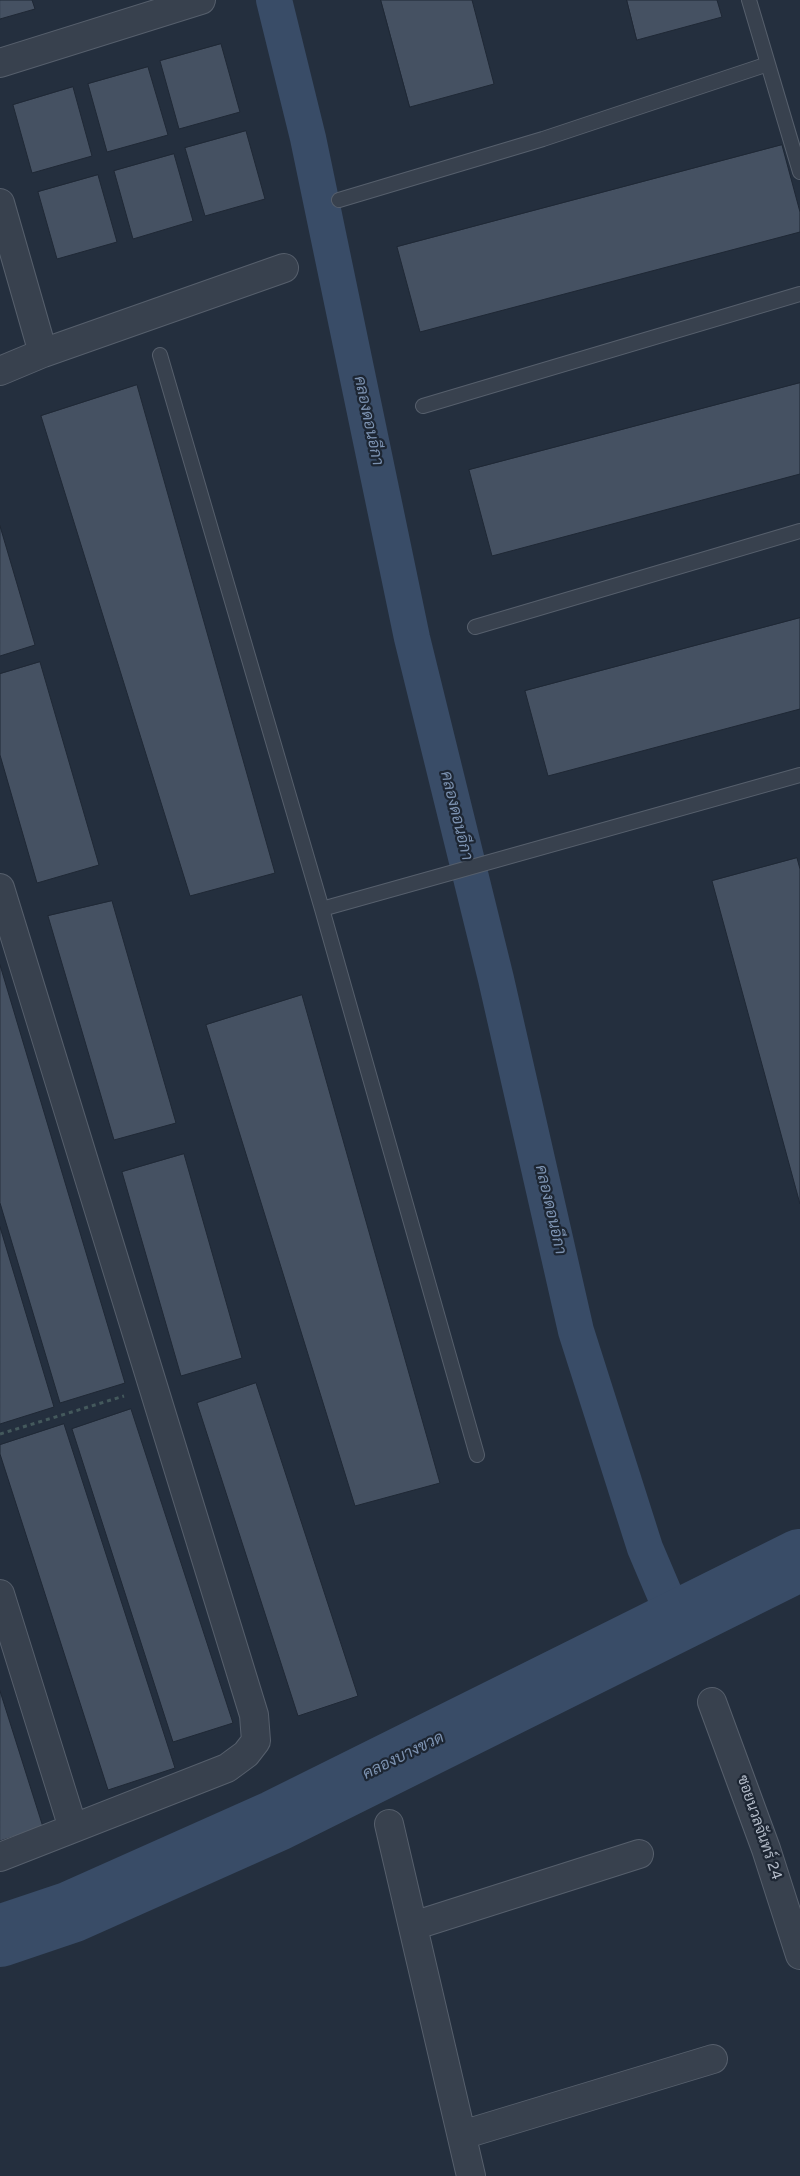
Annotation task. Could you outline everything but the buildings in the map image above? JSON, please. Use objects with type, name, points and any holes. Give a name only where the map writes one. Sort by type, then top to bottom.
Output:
[{"type":"street","points":[[0,63],[201,0]]},
{"type":"street","points":[[0,203],[43,353]]},
{"type":"street","points":[[0,371],[43,353],[284,268]]},
{"type":"street","points":[[0,888],[254,1715],[256,1741],[246,1754],[226,1768],[0,1857]]},
{"type":"street","points":[[0,1594],[73,1828]]},
{"type":"street","name":"ซอยนวลจันทร์ 24","points":[[712,1702],[766,1849],[800,1955]]},
{"type":"street","points":[[389,1824],[471,2176]]},
{"type":"street","points":[[413,1926],[639,1854]]},
{"type":"street","points":[[462,2135],[713,2059]]},
{"type":"lane","points":[[749,0],[800,172]]},
{"type":"lane","points":[[339,200],[543,139],[768,64]]},
{"type":"lane","points":[[424,406],[800,294]]},
{"type":"lane","points":[[160,355],[322,909],[477,1455]]},
{"type":"lane","points":[[475,627],[800,531]]},
{"type":"lane","points":[[322,909],[800,775]]},
{"type":"path","points":[[0,1434],[153,1386]]},
{"type":"waterway","name":"คลองดอนอีกา","points":[[274,0],[308,138],[412,638],[496,979],[576,1331],[645,1548],[676,1621]]},
{"type":"waterway","name":"คลองบางขวด","points":[[0,1936],[71,1912],[275,1821],[800,1560]]}]
